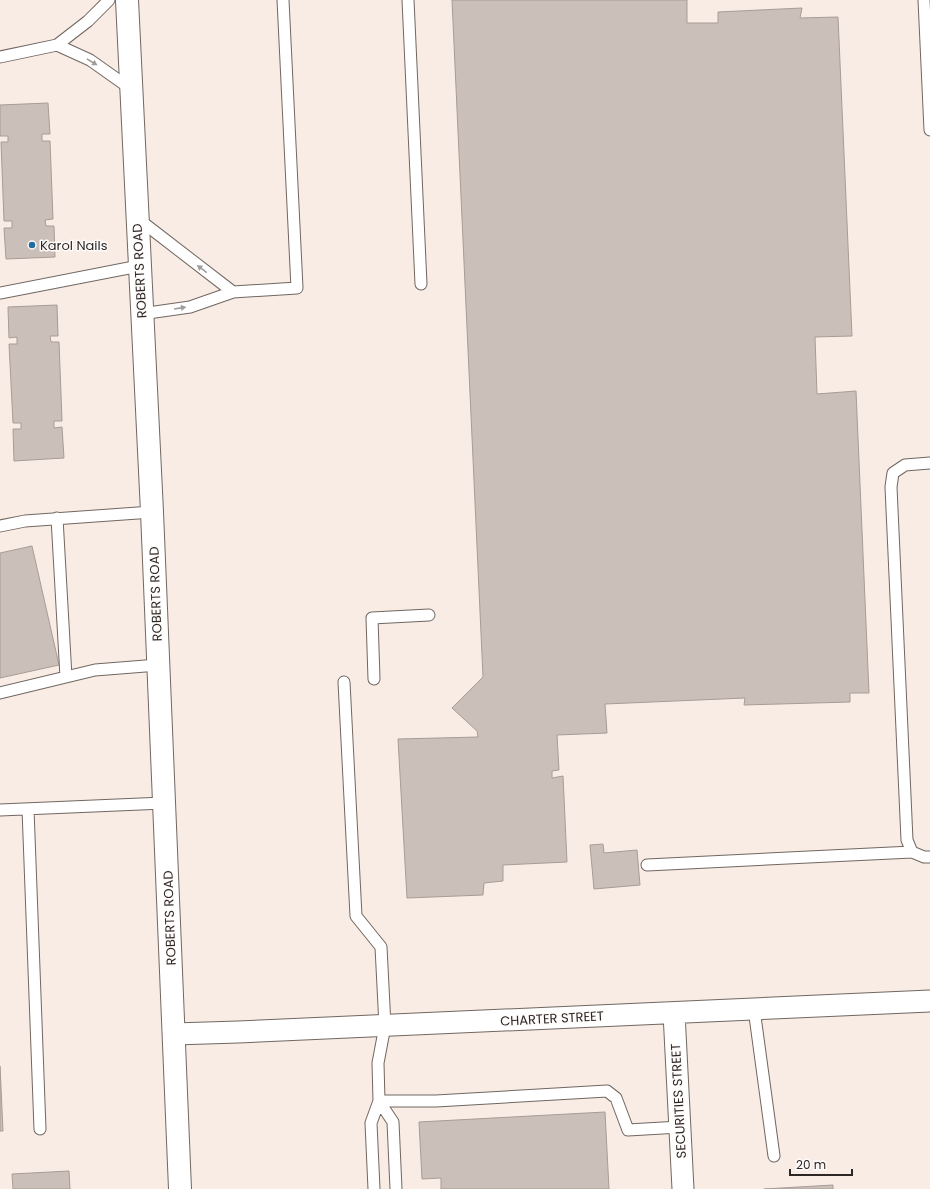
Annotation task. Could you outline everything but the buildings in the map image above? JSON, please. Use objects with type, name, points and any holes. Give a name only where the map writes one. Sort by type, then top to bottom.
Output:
[{"type":"main road","name":"ROBERTS ROAD","points":[[127,0],[141,314],[152,512],[180,1189]]},
{"type":"street","name":"CHARTER STREET","points":[[174,1034],[386,1026],[930,1001]]},
{"type":"street","name":"SECURITIES STREET","points":[[674,1013],[682,1189]]},
{"type":"lane","points":[[0,56],[57,45],[88,21],[109,0]]},
{"type":"lane","points":[[141,314],[190,307],[233,292],[297,288],[283,0]]},
{"type":"lane","points":[[408,0],[421,284]]},
{"type":"lane","points":[[924,0],[930,130]]},
{"type":"lane","points":[[57,45],[90,60],[131,88]]},
{"type":"lane","points":[[137,218],[233,292]]},
{"type":"lane","points":[[0,293],[140,266]]},
{"type":"lane","points":[[912,852],[907,840],[891,487],[893,473],[905,466],[930,463]]},
{"type":"lane","points":[[0,526],[25,521],[57,518],[152,512]]},
{"type":"lane","points":[[57,518],[66,677]]},
{"type":"lane","points":[[374,679],[372,618],[429,615]]},
{"type":"lane","points":[[0,694],[96,670],[158,665]]},
{"type":"lane","points":[[344,682],[356,916],[381,947],[386,1026],[378,1063],[379,1101],[371,1124],[374,1189]]},
{"type":"lane","points":[[0,810],[164,803]]},
{"type":"lane","points":[[28,809],[40,1129]]},
{"type":"lane","points":[[648,865],[912,852],[924,857],[930,857]]},
{"type":"lane","points":[[754,1009],[774,1156]]},
{"type":"lane","points":[[379,1101],[436,1101],[607,1091],[616,1098],[628,1130],[680,1127]]},
{"type":"lane","points":[[379,1101],[392,1122],[396,1189]]},
{"type":"place","name":"Karol Nails","points":[[32,245]]}]
